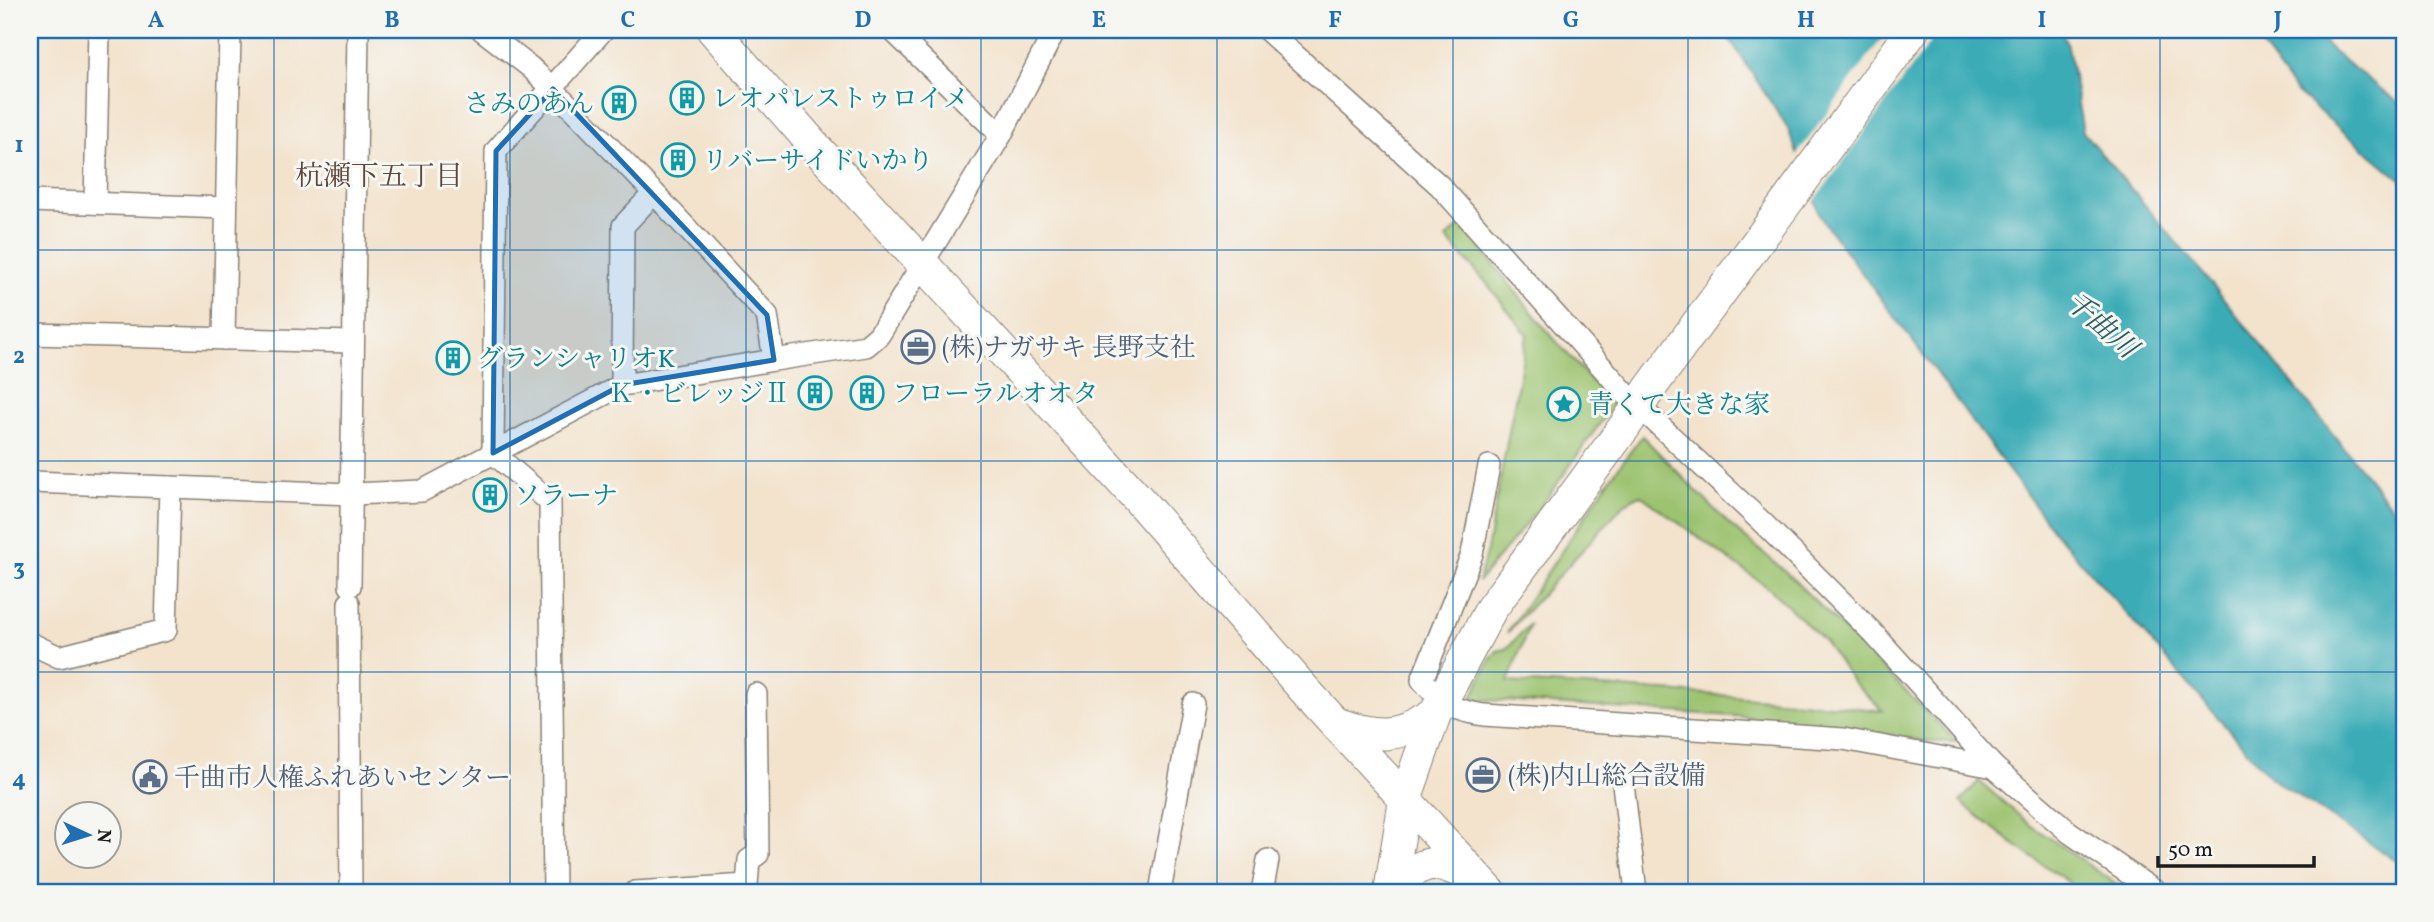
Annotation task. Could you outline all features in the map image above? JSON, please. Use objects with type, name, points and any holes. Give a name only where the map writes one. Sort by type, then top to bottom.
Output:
[{"type":"street","points":[[95,204],[99,30]]},
{"type":"street","points":[[224,339],[230,30]]},
{"type":"street","points":[[351,892],[352,342],[358,30]]},
{"type":"street","points":[[482,30],[530,67],[553,89],[767,315],[774,360]]},
{"type":"street","points":[[554,892],[550,502],[493,453],[496,151],[603,30]]},
{"type":"street","points":[[713,30],[819,151],[1139,500],[1302,687],[1486,888]]},
{"type":"street","points":[[892,30],[1001,135]]},
{"type":"street","points":[[30,482],[352,494],[422,491],[622,386],[866,346],[879,335],[1001,135],[1055,30]]},
{"type":"street","points":[[1267,30],[1440,186],[1644,396],[1763,524],[1871,632],[1994,766],[2069,832],[2156,892]]},
{"type":"street","points":[[1338,724],[1367,734],[1391,733],[1417,726],[1491,609],[1913,30]]},
{"type":"street","points":[[622,386],[623,226],[654,193]]},
{"type":"street","points":[[30,201],[226,208]]},
{"type":"street","points":[[30,334],[352,342]]},
{"type":"street","points":[[1390,891],[1405,800],[1472,554],[1489,466]]},
{"type":"street","points":[[30,643],[59,657],[166,630],[170,487]]},
{"type":"street","points":[[635,892],[747,885],[749,860],[758,855],[756,694]]},
{"type":"street","points":[[1433,699],[1460,711],[1484,715],[1843,739],[1994,766]]},
{"type":"street","points":[[1160,892],[1193,704]]},
{"type":"street","points":[[1623,784],[1636,892]]},
{"type":"street","points":[[1262,892],[1268,860]]},
{"type":"street","points":[[1390,891],[1414,868],[1441,863],[1453,866],[1486,888]]},
{"type":"highlighted area","points":[[553,89],[767,315],[774,360],[622,385],[493,453],[496,151]]},
{"type":"green space","points":[[1462,225],[1549,333],[1613,405],[1544,502],[1478,582],[1487,550],[1527,335],[1484,280],[1446,238]]},
{"type":"green space","points":[[1642,436],[1729,524],[1786,572],[1957,742],[1934,742],[1748,717],[1473,699],[1490,660],[1497,651],[1506,649],[1530,624],[1508,682],[1696,693],[1883,711],[1854,683],[1824,641],[1770,589],[1640,495],[1625,503],[1507,633],[1607,483]]},
{"type":"green space","points":[[1979,781],[2029,824],[2128,892],[2083,892],[2016,846],[1960,802]]},
{"type":"water","name":"千曲川","points":[[1724,30],[2061,30],[2068,46],[2083,132],[2215,288],[2404,522],[2404,866],[2271,778],[2053,530],[1821,218],[1788,129]]},
{"type":"water","points":[[2250,30],[2315,30],[2333,52],[2404,107],[2404,182],[2295,91]]},
{"type":"pier","points":[[1888,30],[1939,30],[1812,204],[1795,157]]},
{"type":"place","name":"レオパレストゥロイメ","points":[[687,98]]},
{"type":"place","name":"さみのあん","points":[[619,103]]},
{"type":"place","name":"リバーサイドいかり","points":[[678,160]]},
{"type":"place","name":"(株)ナガサキ 長野支社","points":[[918,347]]},
{"type":"place","name":"グランシャリオK","points":[[453,358]]},
{"type":"place","name":"Ｋ・ビレッジⅡ","points":[[815,393]]},
{"type":"place","name":"フローラルオオタ","points":[[867,393]]},
{"type":"place","name":"青くて大きな家","points":[[1564,404]]},
{"type":"place","name":"ソラーナ","points":[[490,495]]},
{"type":"place","name":"(株)内山総合設備","points":[[1483,775]]},
{"type":"place","name":"千曲市人権ふれあいセンター","points":[[150,777]]},
{"type":"district","name":"杭瀬下五丁目","points":[[379,175]]}]
